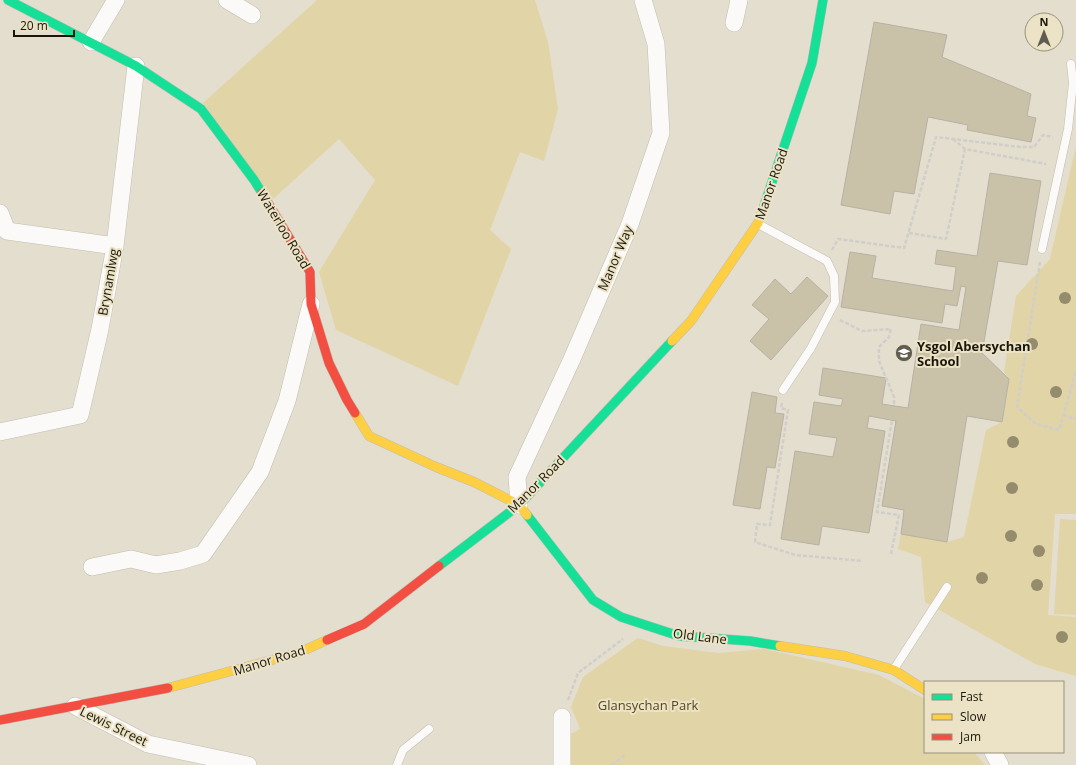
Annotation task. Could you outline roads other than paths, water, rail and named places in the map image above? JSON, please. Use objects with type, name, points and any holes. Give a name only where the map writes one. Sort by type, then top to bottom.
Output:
[{"type":"street","name":"Waterloo Road","points":[[8,0],[20,3],[136,66],[201,109],[254,180],[310,272],[311,304],[329,363],[347,400],[369,436],[436,467],[474,482],[518,505]]},
{"type":"street","points":[[91,42],[116,0]]},
{"type":"street","points":[[227,0],[252,15]]},
{"type":"street","name":"Manor Way","points":[[518,505],[517,477],[572,359],[630,224],[661,133],[656,44],[643,0]]},
{"type":"street","points":[[734,23],[739,0]]},
{"type":"street","name":"Manor Road","points":[[0,720],[161,690],[298,652],[364,624],[518,505],[690,321],[758,223],[812,63],[823,0]]},
{"type":"street","name":"Brynamlwg","points":[[0,432],[80,415],[100,329],[115,246],[136,66]]},
{"type":"street","points":[[0,213],[4,236],[115,246]]},
{"type":"street","points":[[92,567],[130,559],[156,565],[180,561],[203,554],[260,472],[287,402],[311,304]]},
{"type":"street","name":"Old Lane","points":[[518,505],[593,600],[621,617],[679,636],[750,641],[845,656],[894,670],[924,689]]},
{"type":"street","name":"Lewis Street","points":[[74,706],[148,744],[248,765]]},
{"type":"street","points":[[562,717],[562,765]]},
{"type":"street","points":[[994,753],[1000,765]]},
{"type":"lane","points":[[1042,249],[1068,128],[1072,83],[1071,64]]},
{"type":"lane","points":[[758,223],[827,261],[834,276],[835,302],[811,348],[783,390]]},
{"type":"lane","points":[[894,670],[947,587]]},
{"type":"lane","points":[[397,765],[403,750],[429,729]]},
{"type":"place","name":"Ysgol Abersychan School","points":[[904,353]]},
{"type":"park label","name":"Glansychan Park","points":[[648,705]]}]
